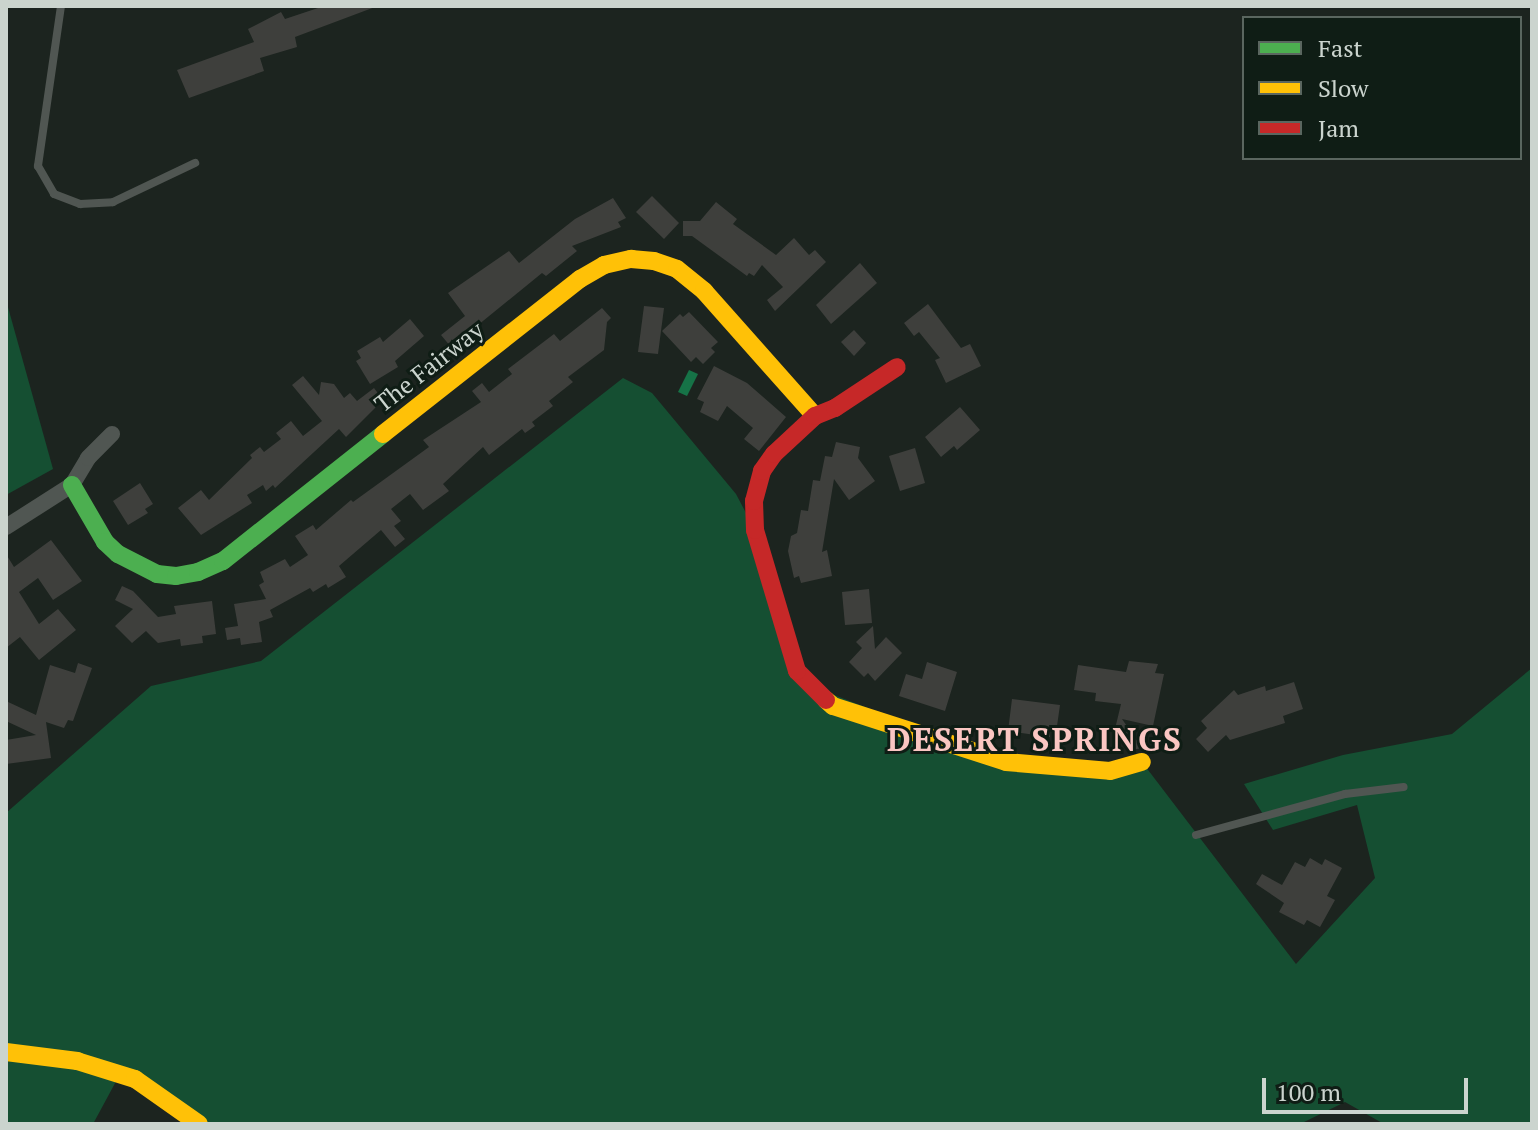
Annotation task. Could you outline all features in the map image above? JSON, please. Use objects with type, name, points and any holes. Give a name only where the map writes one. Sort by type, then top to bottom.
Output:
[{"type":"street","name":"The Fairway","points":[[72,485],[105,542],[118,554],[157,574],[176,576],[198,572],[223,561],[580,279],[604,265],[631,259],[654,261],[677,269],[704,291],[815,416]]},
{"type":"street","points":[[897,367],[835,408],[815,416],[774,454],[762,471],[754,501],[755,530],[792,659],[806,684],[833,706],[1006,762],[1110,771],[1142,762]]},
{"type":"street","points":[[6,527],[72,485],[88,458],[112,434]]},
{"type":"street","points":[[6,1052],[77,1061],[135,1079],[199,1124]]},
{"type":"lane","points":[[61,6],[38,166],[54,194],[80,204],[113,202],[195,163]]},
{"type":"lane","points":[[1196,835],[1345,794],[1404,787]]},
{"type":"shaded area","points":[[6,300],[53,469],[6,495]]},
{"type":"shaded area","points":[[689,370],[698,374],[687,396],[678,392]]},
{"type":"shaded area","points":[[623,378],[652,393],[736,494],[755,530],[806,684],[1006,762],[1142,762],[1296,964],[1375,878],[1357,805],[1273,830],[1244,784],[1343,755],[1452,734],[1532,668],[1532,1124],[1384,1124],[1345,1102],[1300,1124],[199,1124],[120,1074],[93,1124],[6,1124],[6,813],[151,686],[261,661]]},
{"type":"building","points":[[324,6],[375,7],[295,37],[297,47],[260,58],[264,71],[189,98],[177,70],[254,42],[248,29],[281,12],[285,19]]},
{"type":"building","points":[[652,196],[679,223],[664,239],[636,212]]},
{"type":"building","points":[[613,198],[626,218],[618,222],[621,227],[572,246],[577,251],[546,276],[542,273],[451,347],[441,335],[465,316],[448,293],[509,251],[519,263],[575,219]]},
{"type":"building","points":[[716,202],[737,219],[733,224],[776,255],[794,238],[809,255],[815,250],[826,262],[775,311],[767,300],[783,287],[762,265],[754,276],[749,273],[747,276],[692,236],[683,236],[683,221],[700,221]]},
{"type":"building","points":[[860,263],[877,283],[831,324],[816,305]]},
{"type":"building","points":[[928,304],[961,348],[970,344],[981,366],[946,383],[935,360],[940,358],[919,332],[914,336],[904,323]]},
{"type":"building","points":[[644,306],[664,308],[658,354],[638,352]]},
{"type":"building","points":[[602,308],[611,318],[607,322],[604,350],[568,377],[573,382],[549,401],[553,406],[532,422],[535,426],[525,433],[522,429],[489,455],[483,447],[443,484],[449,491],[423,510],[410,494],[391,509],[401,521],[394,526],[405,539],[395,547],[381,530],[339,566],[346,577],[328,588],[326,584],[313,592],[310,588],[270,610],[273,617],[259,622],[262,642],[241,645],[240,638],[227,640],[225,628],[238,626],[234,604],[266,599],[259,585],[264,582],[260,572],[285,559],[290,567],[308,555],[295,536],[313,525],[316,530],[351,500],[353,502],[429,447],[423,440],[481,402],[472,391],[482,383],[489,392],[512,374],[508,369],[554,334],[560,341]]},
{"type":"building","points":[[689,312],[718,342],[711,348],[715,352],[703,364],[696,357],[691,362],[662,331],[680,314],[683,317]]},
{"type":"building","points":[[410,319],[424,336],[395,361],[398,367],[370,384],[356,361],[361,358],[357,351],[380,337],[383,342]]},
{"type":"building","points":[[854,330],[866,343],[854,356],[841,342]]},
{"type":"building","points":[[714,366],[747,383],[786,417],[759,451],[744,439],[753,428],[727,406],[718,421],[700,412],[704,402],[697,399]]},
{"type":"building","points":[[303,376],[319,395],[321,382],[334,384],[344,398],[350,393],[357,401],[374,388],[383,400],[346,437],[339,429],[275,488],[273,485],[266,491],[263,485],[247,495],[252,503],[201,535],[178,508],[201,490],[209,500],[252,458],[250,455],[260,447],[264,452],[281,439],[276,433],[291,421],[303,436],[322,421],[292,385]]},
{"type":"building","points":[[960,407],[980,430],[957,450],[954,446],[941,457],[925,437]]},
{"type":"building","points":[[836,442],[860,447],[858,458],[875,481],[849,500],[834,479],[822,552],[827,550],[832,576],[801,583],[799,576],[794,578],[788,551],[791,536],[797,533],[801,510],[808,511],[813,480],[820,481],[825,456],[832,457]]},
{"type":"building","points":[[915,448],[925,483],[900,491],[889,456]]},
{"type":"building","points":[[140,483],[153,504],[145,509],[148,513],[128,525],[113,501]]},
{"type":"building","points":[[51,540],[82,581],[53,600],[38,578],[19,592],[39,624],[58,609],[76,630],[39,660],[20,637],[6,648],[6,554],[14,567]]},
{"type":"building","points":[[122,586],[133,591],[158,617],[176,614],[174,606],[212,601],[216,634],[202,636],[203,643],[181,646],[180,639],[158,643],[146,631],[132,643],[115,626],[133,609],[115,600]]},
{"type":"building","points":[[869,589],[872,623],[845,625],[842,592]]},
{"type":"building","points":[[873,626],[875,649],[886,637],[902,653],[875,681],[868,673],[864,677],[849,662],[862,648],[856,642]]},
{"type":"building","points":[[1129,661],[1158,664],[1155,673],[1164,674],[1153,726],[1122,719],[1142,748],[1132,750],[1115,729],[1121,704],[1095,701],[1096,693],[1074,690],[1078,665],[1126,672]]},
{"type":"building","points":[[927,662],[957,672],[945,711],[899,696],[906,674],[922,679]]},
{"type":"building","points":[[78,663],[92,668],[73,721],[68,720],[64,728],[46,722],[51,758],[6,764],[6,740],[36,735],[6,721],[6,701],[36,715],[50,665],[75,673]]},
{"type":"building","points":[[1294,682],[1303,709],[1283,716],[1285,723],[1230,740],[1226,735],[1208,752],[1196,739],[1207,728],[1201,721],[1234,690],[1238,695],[1265,686],[1266,691]]},
{"type":"building","points":[[1012,699],[1060,705],[1056,733],[1050,732],[1050,737],[1008,731]]},
{"type":"building","points":[[1310,858],[1322,865],[1325,859],[1342,868],[1327,896],[1335,900],[1320,927],[1307,920],[1304,925],[1279,912],[1284,903],[1256,884],[1262,874],[1282,885],[1295,862],[1305,867]]},
{"type":"traffic: fast","points":[[72,485],[105,542],[118,554],[157,574],[176,576],[198,572],[223,561],[383,434]]},
{"type":"traffic: slow","points":[[383,434],[580,279],[604,265],[631,259],[654,261],[677,269],[704,291],[815,416]]},
{"type":"traffic: slow","points":[[826,700],[833,706],[1006,762],[1110,771],[1142,762]]},
{"type":"traffic: slow","points":[[6,1052],[77,1061],[135,1079],[199,1124]]},
{"type":"traffic: jam","points":[[826,700],[797,671],[755,530],[754,501],[762,471],[774,454],[815,416],[835,408],[897,367]]},
{"type":"district","name":"DESERT SPRINGS","points":[[1035,739]]}]
